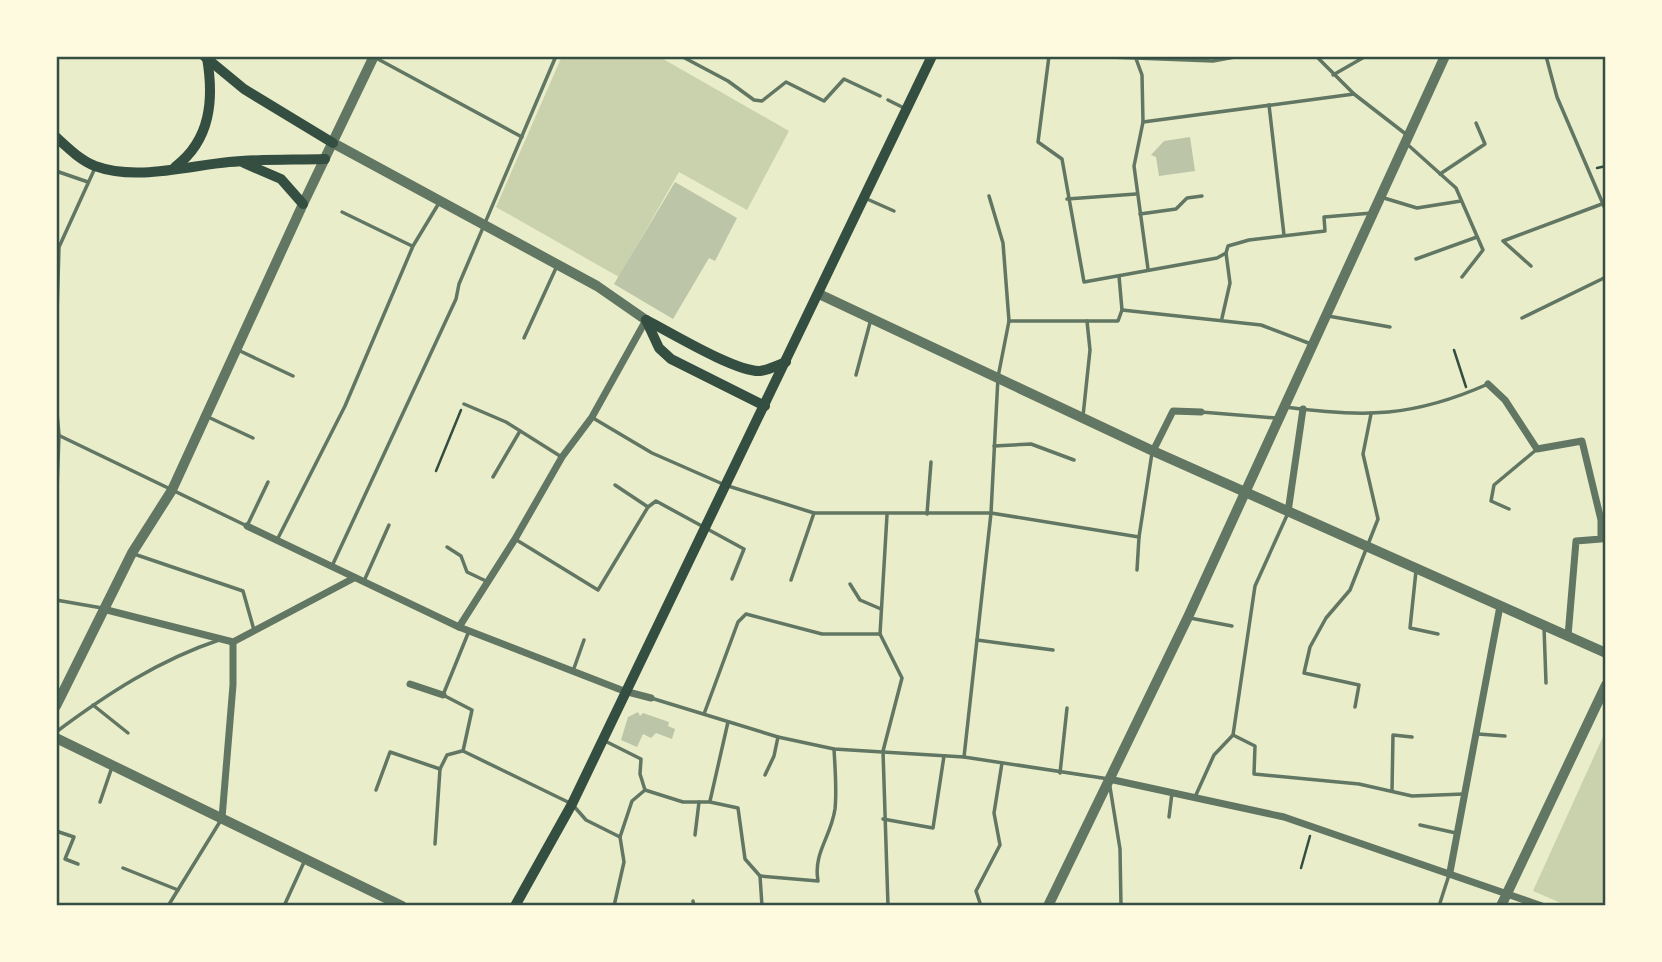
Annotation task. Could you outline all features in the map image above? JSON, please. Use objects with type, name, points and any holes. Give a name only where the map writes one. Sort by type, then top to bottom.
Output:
[{"type":"main road","points":[[514,906],[572,804],[624,691],[706,528],[932,56]]},
{"type":"main road","points":[[206,57],[244,89],[333,143]]},
{"type":"main road","points":[[173,168],[191,155],[204,131],[212,95],[206,57]]},
{"type":"main road","points":[[56,138],[74,155],[96,166],[129,171],[241,162],[326,159]]},
{"type":"main road","points":[[241,162],[281,179],[303,204]]},
{"type":"main road","points":[[646,320],[708,352],[759,371],[786,362]]},
{"type":"main road","points":[[646,320],[659,348],[671,359],[765,406]]},
{"type":"street","points":[[56,706],[132,553],[172,489],[373,56]]},
{"type":"street","points":[[1048,906],[1188,617],[1445,56]]},
{"type":"street","points":[[333,143],[439,203],[597,286],[646,320],[592,417],[562,457],[515,539],[459,627]]},
{"type":"street","points":[[819,293],[1153,451],[1606,653]]},
{"type":"street","points":[[1488,384],[1505,400],[1537,449],[1582,441],[1601,520],[1601,539],[1576,541],[1568,636]]},
{"type":"street","points":[[1288,512],[1303,409]]},
{"type":"street","points":[[1153,451],[1173,411],[1201,412]]},
{"type":"street","points":[[247,526],[459,627],[624,691],[651,698]]},
{"type":"street","points":[[103,609],[233,642],[354,578]]},
{"type":"street","points":[[1450,872],[1500,606]]},
{"type":"street","points":[[222,818],[233,685],[233,642]]},
{"type":"street","points":[[410,684],[443,695]]},
{"type":"street","points":[[1501,906],[1606,685]]},
{"type":"street","points":[[57,736],[402,906]]},
{"type":"street","points":[[1109,779],[1284,817],[1450,872],[1542,906]]},
{"type":"lane","points":[[373,56],[522,137]]},
{"type":"lane","points":[[332,566],[422,378],[556,56]]},
{"type":"lane","points":[[681,56],[728,81],[754,100],[762,101],[786,82],[824,101],[845,79],[880,96]]},
{"type":"lane","points":[[1049,56],[1038,142],[1062,159],[1067,199],[1084,282],[1217,258],[1226,253]]},
{"type":"lane","points":[[1083,56],[1240,56]]},
{"type":"lane","points":[[1316,56],[1456,188],[1483,250],[1462,277]]},
{"type":"lane","points":[[1334,75],[1366,56]]},
{"type":"lane","points":[[1546,56],[1557,97],[1606,211]]},
{"type":"lane","points":[[1135,57],[1142,75],[1143,122],[1134,166],[1148,269]]},
{"type":"lane","points":[[1143,122],[1354,94]]},
{"type":"lane","points":[[888,100],[906,109]]},
{"type":"lane","points":[[1269,105],[1284,235]]},
{"type":"lane","points":[[1440,174],[1485,144],[1476,123]]},
{"type":"lane","points":[[56,347],[60,247],[96,166]]},
{"type":"lane","points":[[56,171],[88,182]]},
{"type":"lane","points":[[1067,199],[1136,194]]},
{"type":"lane","points":[[964,757],[991,513],[998,377],[1009,321],[1003,243],[989,196]]},
{"type":"lane","points":[[1140,214],[1176,209],[1188,198],[1202,196]]},
{"type":"lane","points":[[1382,197],[1417,208],[1462,201]]},
{"type":"lane","points":[[865,198],[894,211]]},
{"type":"lane","points":[[277,540],[345,407],[413,246],[439,203]]},
{"type":"lane","points":[[1531,265],[1503,241],[1602,204]]},
{"type":"lane","points":[[342,212],[413,246]]},
{"type":"lane","points":[[1222,318],[1230,283],[1226,253],[1228,246],[1284,235],[1325,231],[1324,217],[1374,213]]},
{"type":"lane","points":[[1416,259],[1478,237]]},
{"type":"lane","points":[[524,338],[557,266]]},
{"type":"lane","points":[[1009,321],[1118,321],[1122,310],[1119,276]]},
{"type":"lane","points":[[1522,318],[1606,276]]},
{"type":"lane","points":[[1122,310],[1222,318],[1261,325],[1314,345]]},
{"type":"lane","points":[[1328,316],[1390,327]]},
{"type":"lane","points":[[856,375],[872,317]]},
{"type":"lane","points":[[1083,417],[1090,350],[1087,321]]},
{"type":"lane","points":[[238,350],[293,376]]},
{"type":"lane","points":[[1283,406],[1336,414],[1402,413],[1468,393],[1488,384]]},
{"type":"lane","points":[[56,402],[56,518]]},
{"type":"lane","points":[[464,404],[520,431],[562,457]]},
{"type":"lane","points":[[1201,412],[1278,418]]},
{"type":"lane","points":[[1355,707],[1359,685],[1304,673],[1310,647],[1326,618],[1350,590],[1378,519],[1363,454],[1371,414]]},
{"type":"lane","points":[[206,416],[253,438]]},
{"type":"lane","points":[[592,417],[652,453],[725,485],[814,513],[991,513],[1139,537]]},
{"type":"lane","points":[[493,477],[520,431]]},
{"type":"lane","points":[[58,435],[247,526],[268,482]]},
{"type":"lane","points":[[994,446],[1031,444],[1074,460]]},
{"type":"lane","points":[[1509,509],[1491,501],[1494,485],[1537,449]]},
{"type":"lane","points":[[1137,570],[1139,537],[1153,451]]},
{"type":"lane","points":[[927,514],[931,462]]},
{"type":"lane","points":[[615,485],[648,507]]},
{"type":"lane","points":[[515,539],[598,590],[648,507],[656,501],[744,549],[732,579]]},
{"type":"lane","points":[[1194,797],[1213,755],[1233,735],[1255,586],[1288,512]]},
{"type":"lane","points":[[791,580],[814,513]]},
{"type":"lane","points":[[887,515],[880,634],[902,678],[883,751],[883,819],[888,906]]},
{"type":"lane","points":[[363,582],[389,526]]},
{"type":"lane","points":[[447,547],[461,556],[467,572],[488,582]]},
{"type":"lane","points":[[132,553],[243,590],[254,631]]},
{"type":"lane","points":[[1416,568],[1410,628],[1438,634]]},
{"type":"lane","points":[[850,584],[860,600],[881,609]]},
{"type":"lane","points":[[56,600],[103,609]]},
{"type":"lane","points":[[704,714],[738,622],[746,614],[822,634],[880,634]]},
{"type":"lane","points":[[1188,617],[1233,626]]},
{"type":"lane","points":[[1544,625],[1546,683]]},
{"type":"lane","points":[[463,751],[472,710],[443,695],[469,631]]},
{"type":"lane","points":[[56,751],[57,736],[110,692],[189,650],[221,639]]},
{"type":"lane","points":[[573,671],[584,639]]},
{"type":"lane","points":[[977,640],[1053,650]]},
{"type":"lane","points":[[651,698],[778,737],[834,748],[964,757],[1109,779],[1120,849],[1121,906]]},
{"type":"lane","points":[[93,705],[128,733]]},
{"type":"lane","points":[[1060,773],[1068,708]]},
{"type":"lane","points":[[710,802],[728,722]]},
{"type":"lane","points":[[1476,734],[1505,736]]},
{"type":"lane","points":[[1233,735],[1255,746],[1254,774],[1359,784],[1412,796],[1464,794]]},
{"type":"lane","points":[[1392,791],[1393,735],[1412,737]]},
{"type":"lane","points":[[765,775],[774,756],[778,737]]},
{"type":"lane","points":[[603,740],[641,759],[640,774],[645,790]]},
{"type":"lane","points":[[760,876],[818,881],[815,863],[827,840],[835,808],[834,748]]},
{"type":"lane","points":[[435,844],[440,769],[447,755],[463,751],[572,804],[586,820],[620,837]]},
{"type":"lane","points":[[376,790],[390,752],[440,769]]},
{"type":"lane","points":[[883,819],[933,828],[944,756]]},
{"type":"lane","points":[[981,906],[976,891],[1000,845],[994,813],[1002,763]]},
{"type":"lane","points":[[100,802],[112,765]]},
{"type":"lane","points":[[645,790],[683,802],[710,802],[738,808],[745,859],[760,876],[762,906]]},
{"type":"lane","points":[[614,906],[624,862],[620,837],[632,801],[645,790]]},
{"type":"lane","points":[[1169,817],[1172,793]]},
{"type":"lane","points":[[695,835],[699,802]]},
{"type":"lane","points":[[168,906],[222,818]]},
{"type":"lane","points":[[1420,825],[1457,833]]},
{"type":"lane","points":[[56,831],[74,837],[65,859],[78,864]]},
{"type":"lane","points":[[284,906],[305,860]]},
{"type":"lane","points":[[123,869],[178,890]]},
{"type":"lane","points":[[1439,906],[1450,872]]},
{"type":"path","points":[[1454,350],[1468,393]]},
{"type":"path","points":[[436,471],[464,404]]},
{"type":"path","points":[[1301,868],[1313,826]]},
{"type":"green space","points":[[562,56],[658,56],[789,131],[747,210],[679,172],[619,277],[496,207]]},
{"type":"green space","points":[[1606,730],[1606,906],[1568,906],[1533,891]]},
{"type":"building","points":[[1190,137],[1195,171],[1159,176],[1156,157],[1151,155],[1164,141]]},
{"type":"building","points":[[675,182],[737,218],[715,261],[709,258],[673,319],[614,284]]},
{"type":"building","points":[[638,712],[640,716],[643,713],[669,722],[668,726],[675,729],[672,739],[656,733],[651,738],[643,734],[637,747],[621,740],[628,717]]}]
